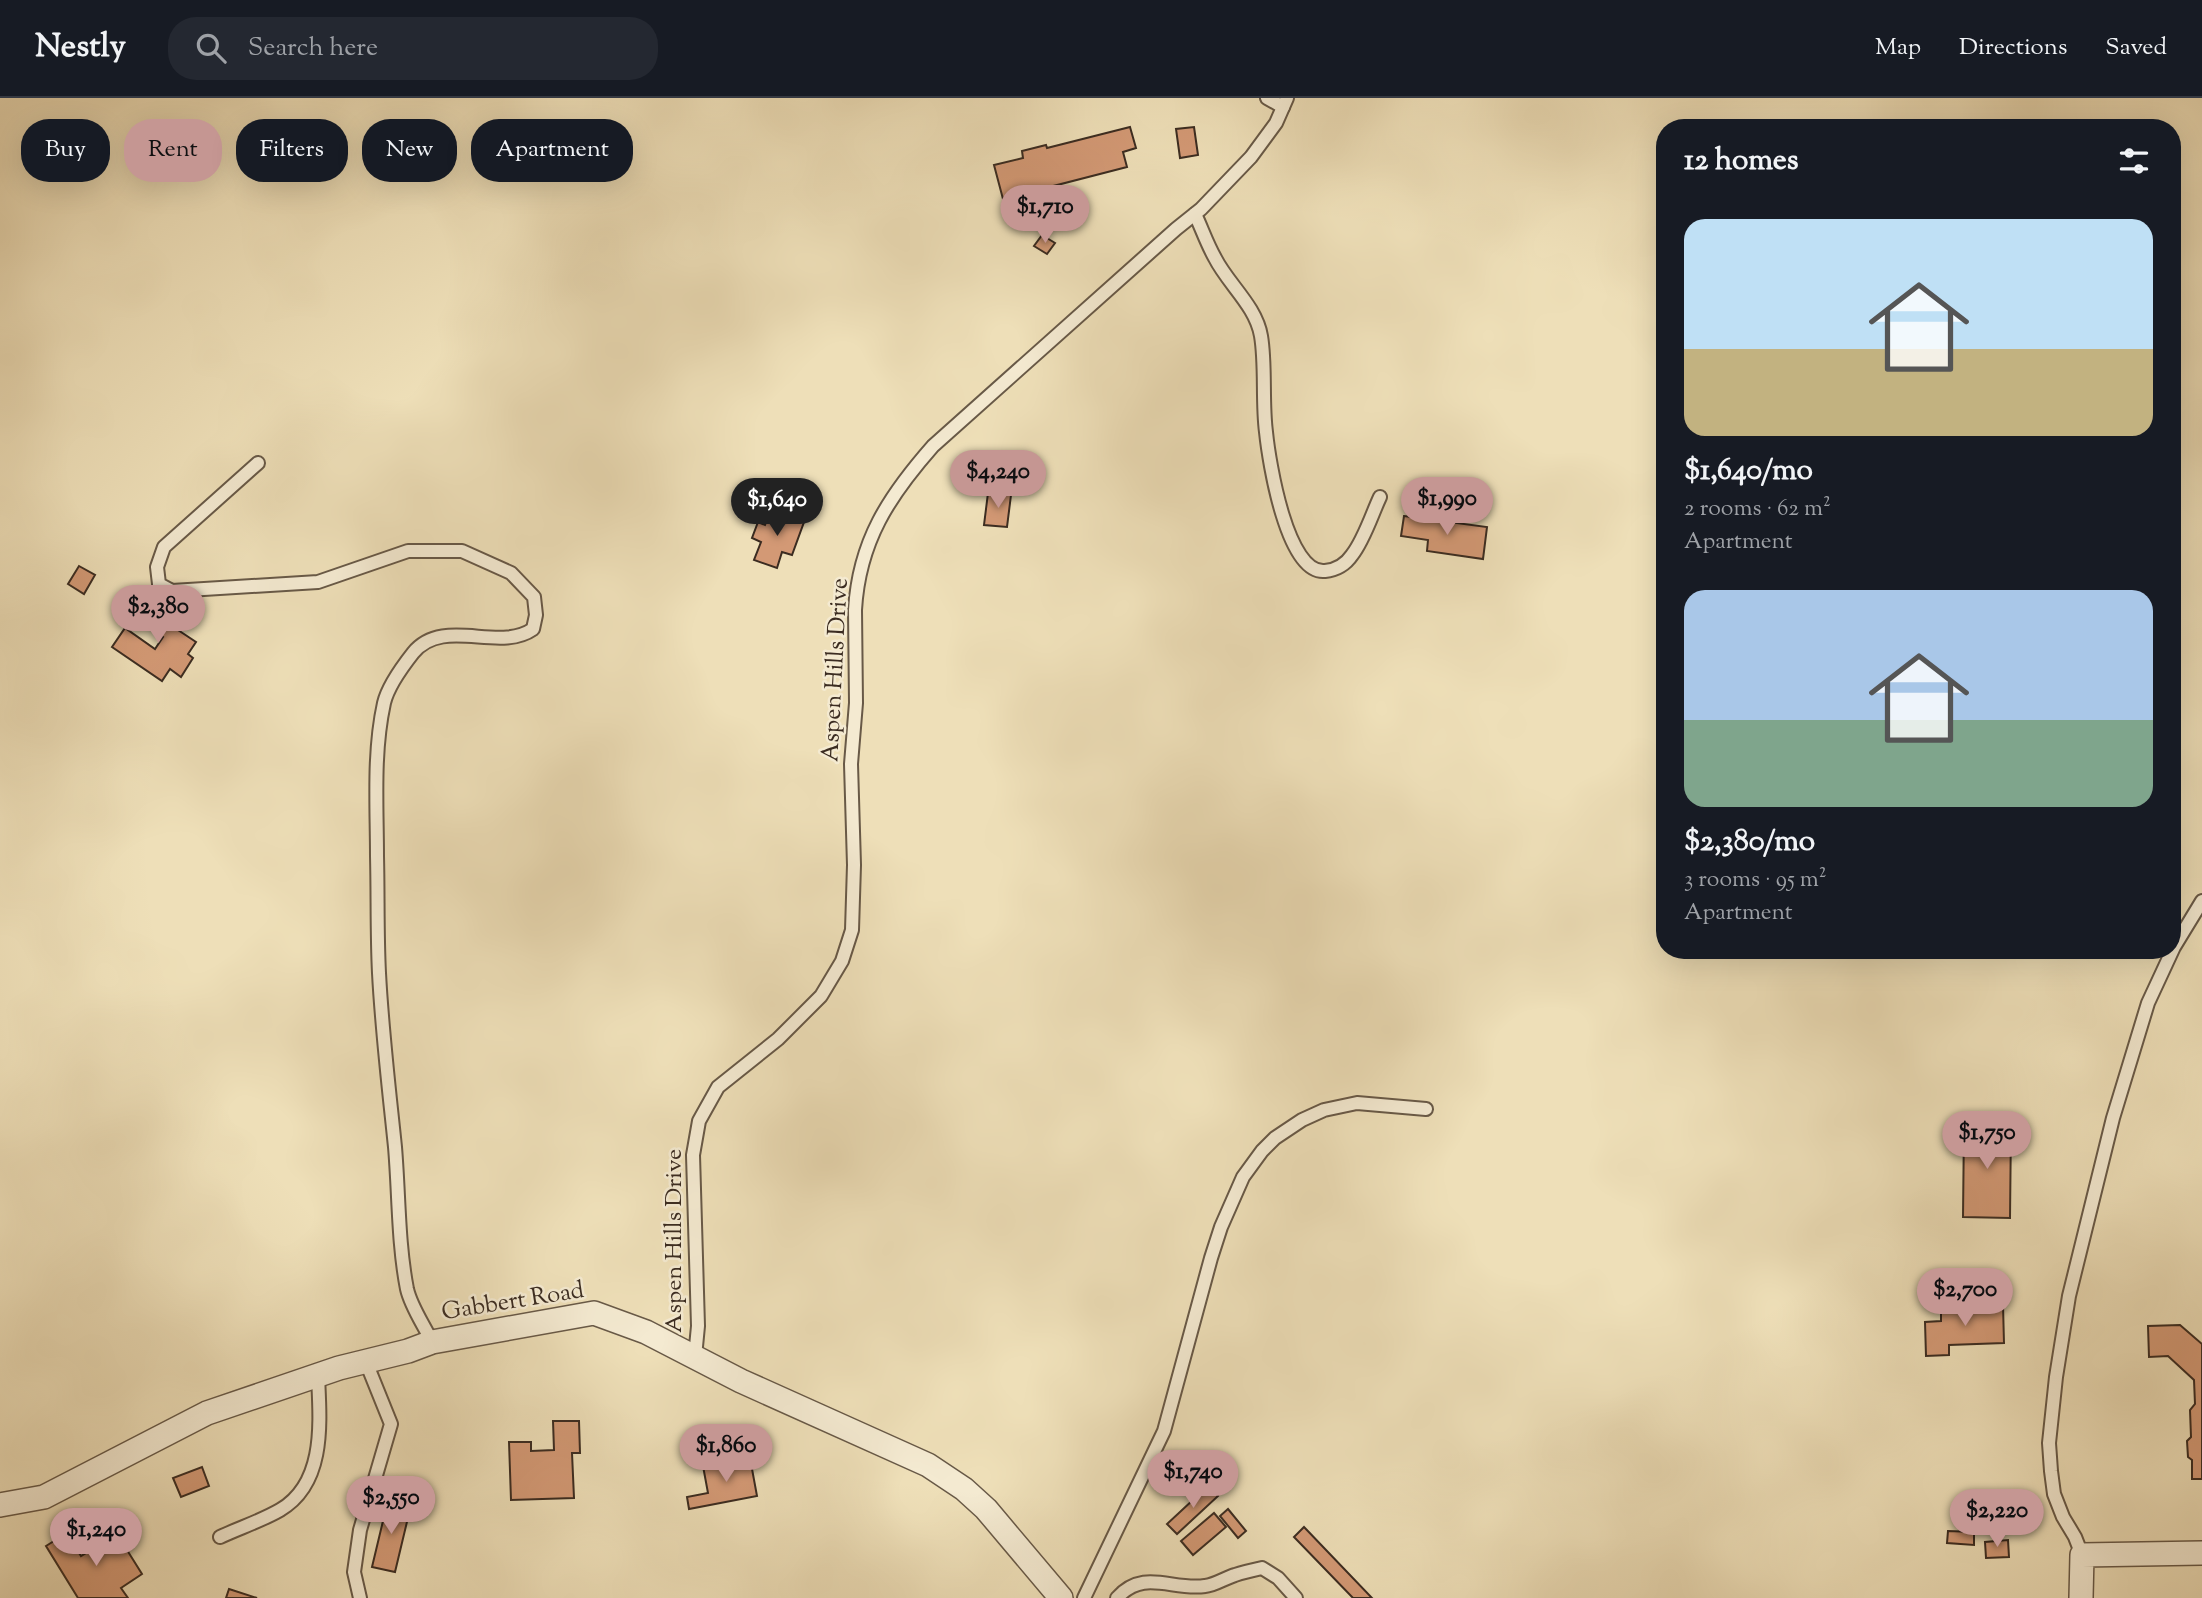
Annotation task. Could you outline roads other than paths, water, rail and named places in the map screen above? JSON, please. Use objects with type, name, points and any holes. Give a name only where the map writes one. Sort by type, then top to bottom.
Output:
[{"type":"street","name":"Gabbert Road","points":[[0,1506],[44,1497],[207,1413],[318,1376],[432,1342],[594,1312],[646,1332],[753,1387],[928,1465],[964,1489],[986,1510],[1061,1598]]},
{"type":"street","points":[[2081,1598],[2082,1555],[2202,1553]]},
{"type":"lane","points":[[1268,98],[1285,102]]},
{"type":"lane","name":"Aspen Hills Drive","points":[[695,1357],[698,1326],[693,1155],[699,1121],[719,1087],[778,1039],[821,996],[842,961],[852,930],[854,865],[851,764],[856,703],[856,603],[874,529],[888,502],[933,446],[1195,214],[1251,157],[1276,123],[1285,102]]},
{"type":"lane","points":[[1195,214],[1215,260],[1249,309],[1261,335],[1266,435],[1277,491],[1291,542],[1298,554],[1314,570],[1335,569],[1352,555],[1380,497]]},
{"type":"lane","points":[[258,463],[164,547],[157,568],[159,584],[172,591],[318,582],[408,551],[462,551],[511,573],[534,597],[536,615],[533,629],[523,636],[502,638],[459,634],[431,640],[415,650],[396,677],[385,700],[379,737],[379,972],[399,1197],[401,1253],[408,1293],[432,1342]]},
{"type":"lane","points":[[2181,936],[2202,901]]},
{"type":"lane","points":[[2082,1555],[2054,1494],[2049,1443],[2056,1377],[2069,1296],[2113,1118],[2148,1003],[2168,959]]},
{"type":"lane","points":[[1084,1598],[1164,1431],[1211,1258],[1243,1177],[1275,1138],[1324,1110],[1357,1104],[1426,1109]]},
{"type":"lane","points":[[360,1598],[354,1572],[360,1530],[391,1424],[366,1362]]},
{"type":"lane","points":[[220,1537],[281,1510],[305,1486],[318,1448],[318,1376]]},
{"type":"lane","points":[[1117,1598],[1138,1583],[1154,1581],[1179,1586],[1206,1586],[1262,1568],[1278,1578],[1296,1598]]}]
